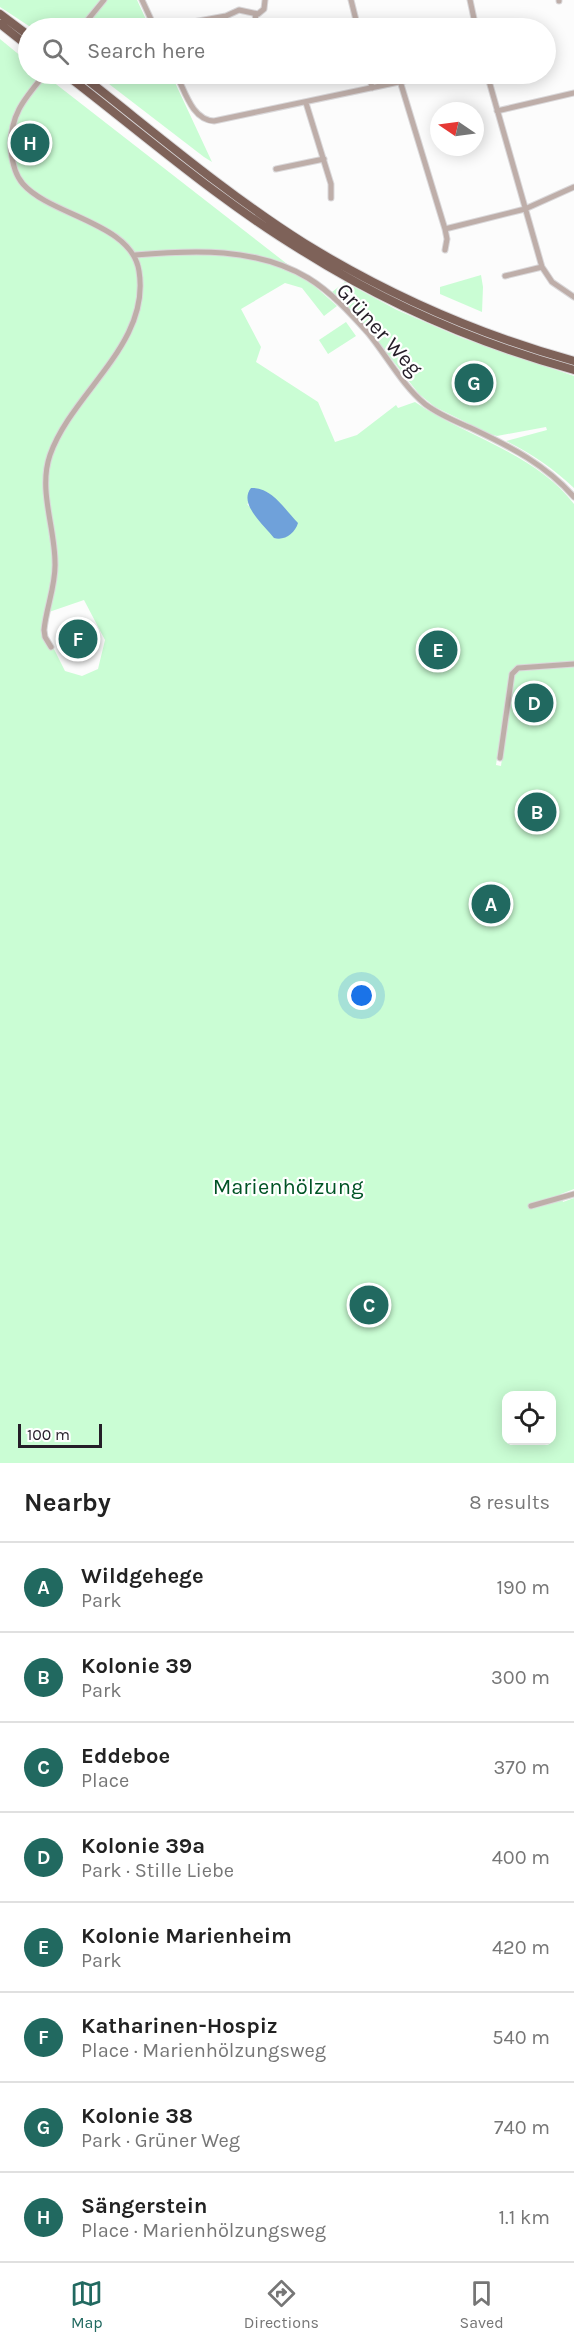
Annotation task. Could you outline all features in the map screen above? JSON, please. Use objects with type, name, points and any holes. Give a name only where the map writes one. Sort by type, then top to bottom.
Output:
[{"type":"highway","points":[[0,14],[18,28]]},
{"type":"highway","points":[[0,24],[18,38]]},
{"type":"highway","points":[[78,84],[227,200],[336,271],[374,292],[489,343],[574,370]]},
{"type":"highway","points":[[93,84],[233,193],[303,242],[340,264],[378,284],[492,334],[574,361]]},
{"type":"street","points":[[89,18],[104,0]]},
{"type":"street","points":[[142,0],[150,18]]},
{"type":"street","points":[[215,18],[239,10],[255,14],[264,9],[265,0]]},
{"type":"street","points":[[351,0],[356,18]]},
{"type":"street","points":[[470,0],[474,18]]},
{"type":"street","points":[[255,14],[256,18]]},
{"type":"street","points":[[36,84],[13,120],[10,134],[12,159],[16,173],[23,184],[40,197],[111,234],[135,255],[141,290],[132,324],[103,372],[65,425],[56,441],[47,466],[46,491],[56,563],[44,630],[51,647]]},
{"type":"street","points":[[181,84],[195,111],[203,118],[214,121],[388,84]]},
{"type":"street","points":[[371,84],[372,88]]},
{"type":"street","points":[[401,84],[445,229],[447,239],[445,249]]},
{"type":"street","points":[[490,84],[542,267],[552,282],[574,297]]},
{"type":"street","points":[[497,111],[574,93]]},
{"type":"street","points":[[306,103],[332,184],[331,198]]},
{"type":"street","points":[[276,170],[324,159]]},
{"type":"street","points":[[445,229],[525,209],[574,187]]},
{"type":"street","name":"Grüner Weg","points":[[135,255],[229,252],[262,259],[307,278],[341,305],[369,335],[399,375],[425,404],[532,460],[550,473],[574,497]]},
{"type":"street","points":[[505,276],[542,267]]},
{"type":"street","points":[[500,758],[512,674],[518,668],[574,664]]},
{"type":"street","points":[[531,1206],[574,1194]]},
{"type":"green space","points":[[0,0],[137,0],[145,18],[18,19],[0,7]]},
{"type":"green space","name":"Marienhölzung","points":[[0,39],[18,54],[18,84],[56,84],[309,281],[337,306],[324,316],[302,288],[285,283],[241,309],[261,347],[256,362],[318,402],[335,442],[357,435],[396,405],[398,408],[415,402],[540,471],[574,504],[574,661],[518,666],[509,675],[496,765],[501,766],[513,677],[519,671],[574,667],[574,1189],[561,1194],[563,1202],[574,1198],[574,1463],[0,1463]],"holes":[[[268,492],[279,539],[247,504]],[[84,600],[105,640],[98,669],[82,676],[65,671],[46,633],[49,612]]]},
{"type":"green space","points":[[109,84],[176,84],[212,162]]},
{"type":"green space","points":[[481,275],[482,312],[440,294],[440,287]]},
{"type":"green space","points":[[345,282],[397,310],[462,338],[574,376],[574,488],[542,462],[506,441],[547,430],[546,427],[497,436],[435,407],[419,394],[370,332],[332,292]]},
{"type":"green space","points":[[346,322],[356,336],[328,354],[319,340]]},
{"type":"water","points":[[251,488],[265,491],[283,506],[298,523],[292,533],[286,537],[274,538],[250,507],[248,494]]},
{"type":"place","name":"Sängerstein","points":[[30,143]]},
{"type":"place","name":"Kolonie 38","points":[[474,383]]},
{"type":"place","name":"Katharinen-Hospiz","points":[[78,639]]},
{"type":"place","name":"Kolonie Marienheim","points":[[438,650]]},
{"type":"place","name":"Kolonie 39a","points":[[534,703]]},
{"type":"place","name":"Kolonie 39","points":[[537,812]]},
{"type":"place","name":"Wildgehege","points":[[491,904]]},
{"type":"place","name":"Eddeboe","points":[[369,1305]]}]
